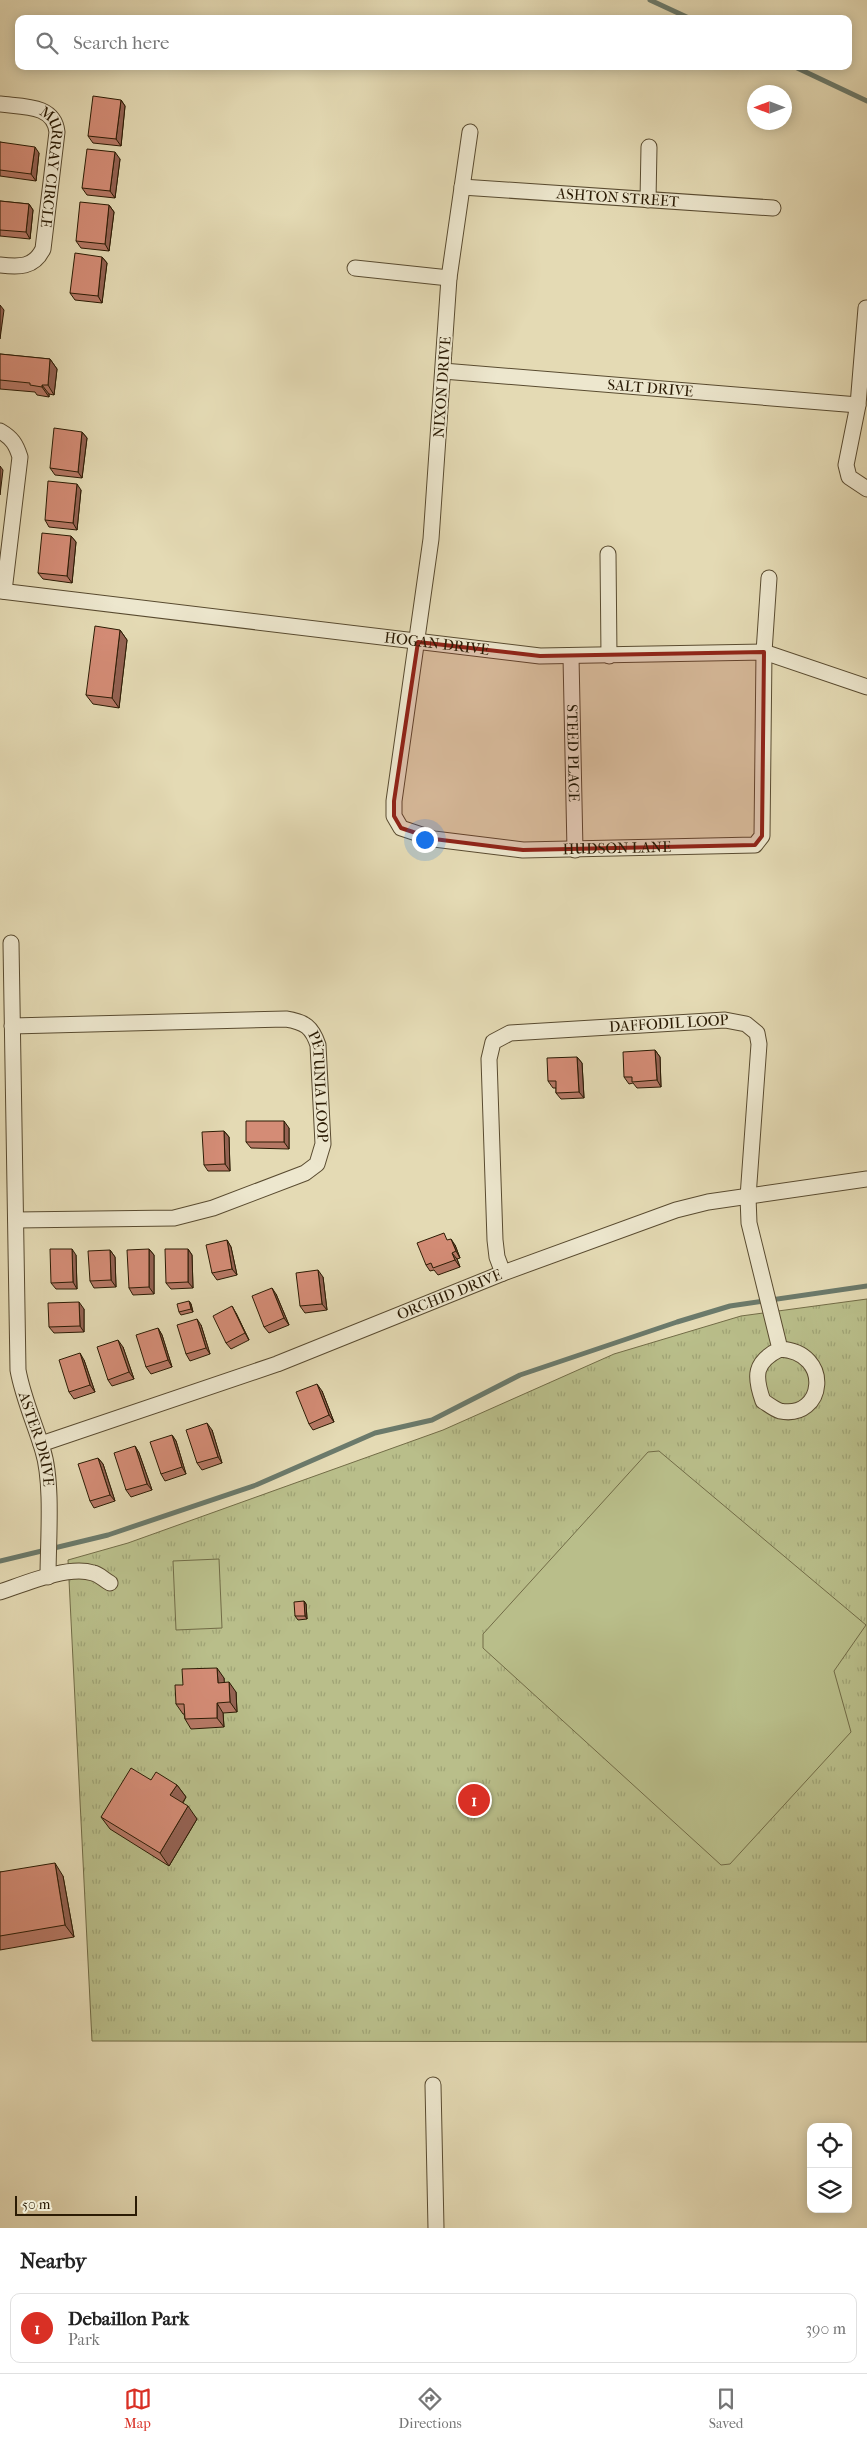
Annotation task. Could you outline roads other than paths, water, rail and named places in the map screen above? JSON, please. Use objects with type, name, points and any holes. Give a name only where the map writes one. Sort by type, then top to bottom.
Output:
[{"type":"street","name":"MURRAY CIRCLE","points":[[0,104],[45,111],[54,119],[57,132],[43,249],[36,261],[30,265],[0,265]]},
{"type":"street","name":"NIXON DRIVE","points":[[418,642],[431,539],[449,278],[470,132]]},
{"type":"street","points":[[648,200],[650,147]]},
{"type":"street","name":"ASHTON STREET","points":[[462,187],[773,208]]},
{"type":"street","points":[[355,268],[449,278]]},
{"type":"street","points":[[866,308],[858,405],[846,471],[851,480],[867,489]]},
{"type":"street","name":"SALT DRIVE","points":[[443,371],[858,405]]},
{"type":"street","points":[[0,431],[10,437],[17,446],[20,457],[2,591]]},
{"type":"street","points":[[608,554],[609,656]]},
{"type":"street","name":"HUDSON LANE","points":[[418,642],[394,801],[394,816],[402,828],[434,839],[523,850],[755,845],[762,836],[764,652],[769,578]]},
{"type":"street","name":"HOGAN DRIVE","points":[[2,591],[540,656],[571,657],[764,652],[867,687]]},
{"type":"street","name":"STEED PLACE","points":[[571,657],[575,850]]},
{"type":"street","name":"ASTER DRIVE","points":[[11,943],[18,1370],[20,1384],[40,1444],[46,1469],[48,1577]]},
{"type":"street","name":"PETUNIA LOOP","points":[[12,1026],[286,1019],[299,1021],[308,1025],[313,1031],[318,1045],[323,1144],[317,1164],[305,1173],[213,1208],[174,1218],[16,1220]]},
{"type":"street","name":"DAFFODIL LOOP","points":[[503,1273],[497,1257],[495,1240],[489,1059],[493,1042],[510,1033],[725,1020],[746,1024],[754,1028],[759,1044],[748,1197],[749,1223],[780,1349]]},
{"type":"street","name":"ORCHID DRIVE","points":[[40,1444],[277,1364],[503,1273],[676,1210],[867,1179]]},
{"type":"street","points":[[780,1349],[793,1350],[803,1354],[812,1365],[818,1382],[812,1400],[797,1411],[779,1411],[763,1401],[756,1383],[759,1366],[767,1355],[780,1349]]},
{"type":"street","points":[[0,1592],[48,1577],[86,1572],[94,1573],[110,1583]]},
{"type":"street","points":[[433,2085],[436,2228]]},
{"type":"waterway","points":[[650,0],[682,15]]},
{"type":"waterway","points":[[801,70],[867,101]]},
{"type":"waterway","points":[[0,1561],[108,1535],[256,1485],[375,1433],[432,1420],[520,1375],[677,1322],[730,1306],[867,1286]]},
{"type":"place","name":"Debaillon Park","points":[[474,1800]]}]
